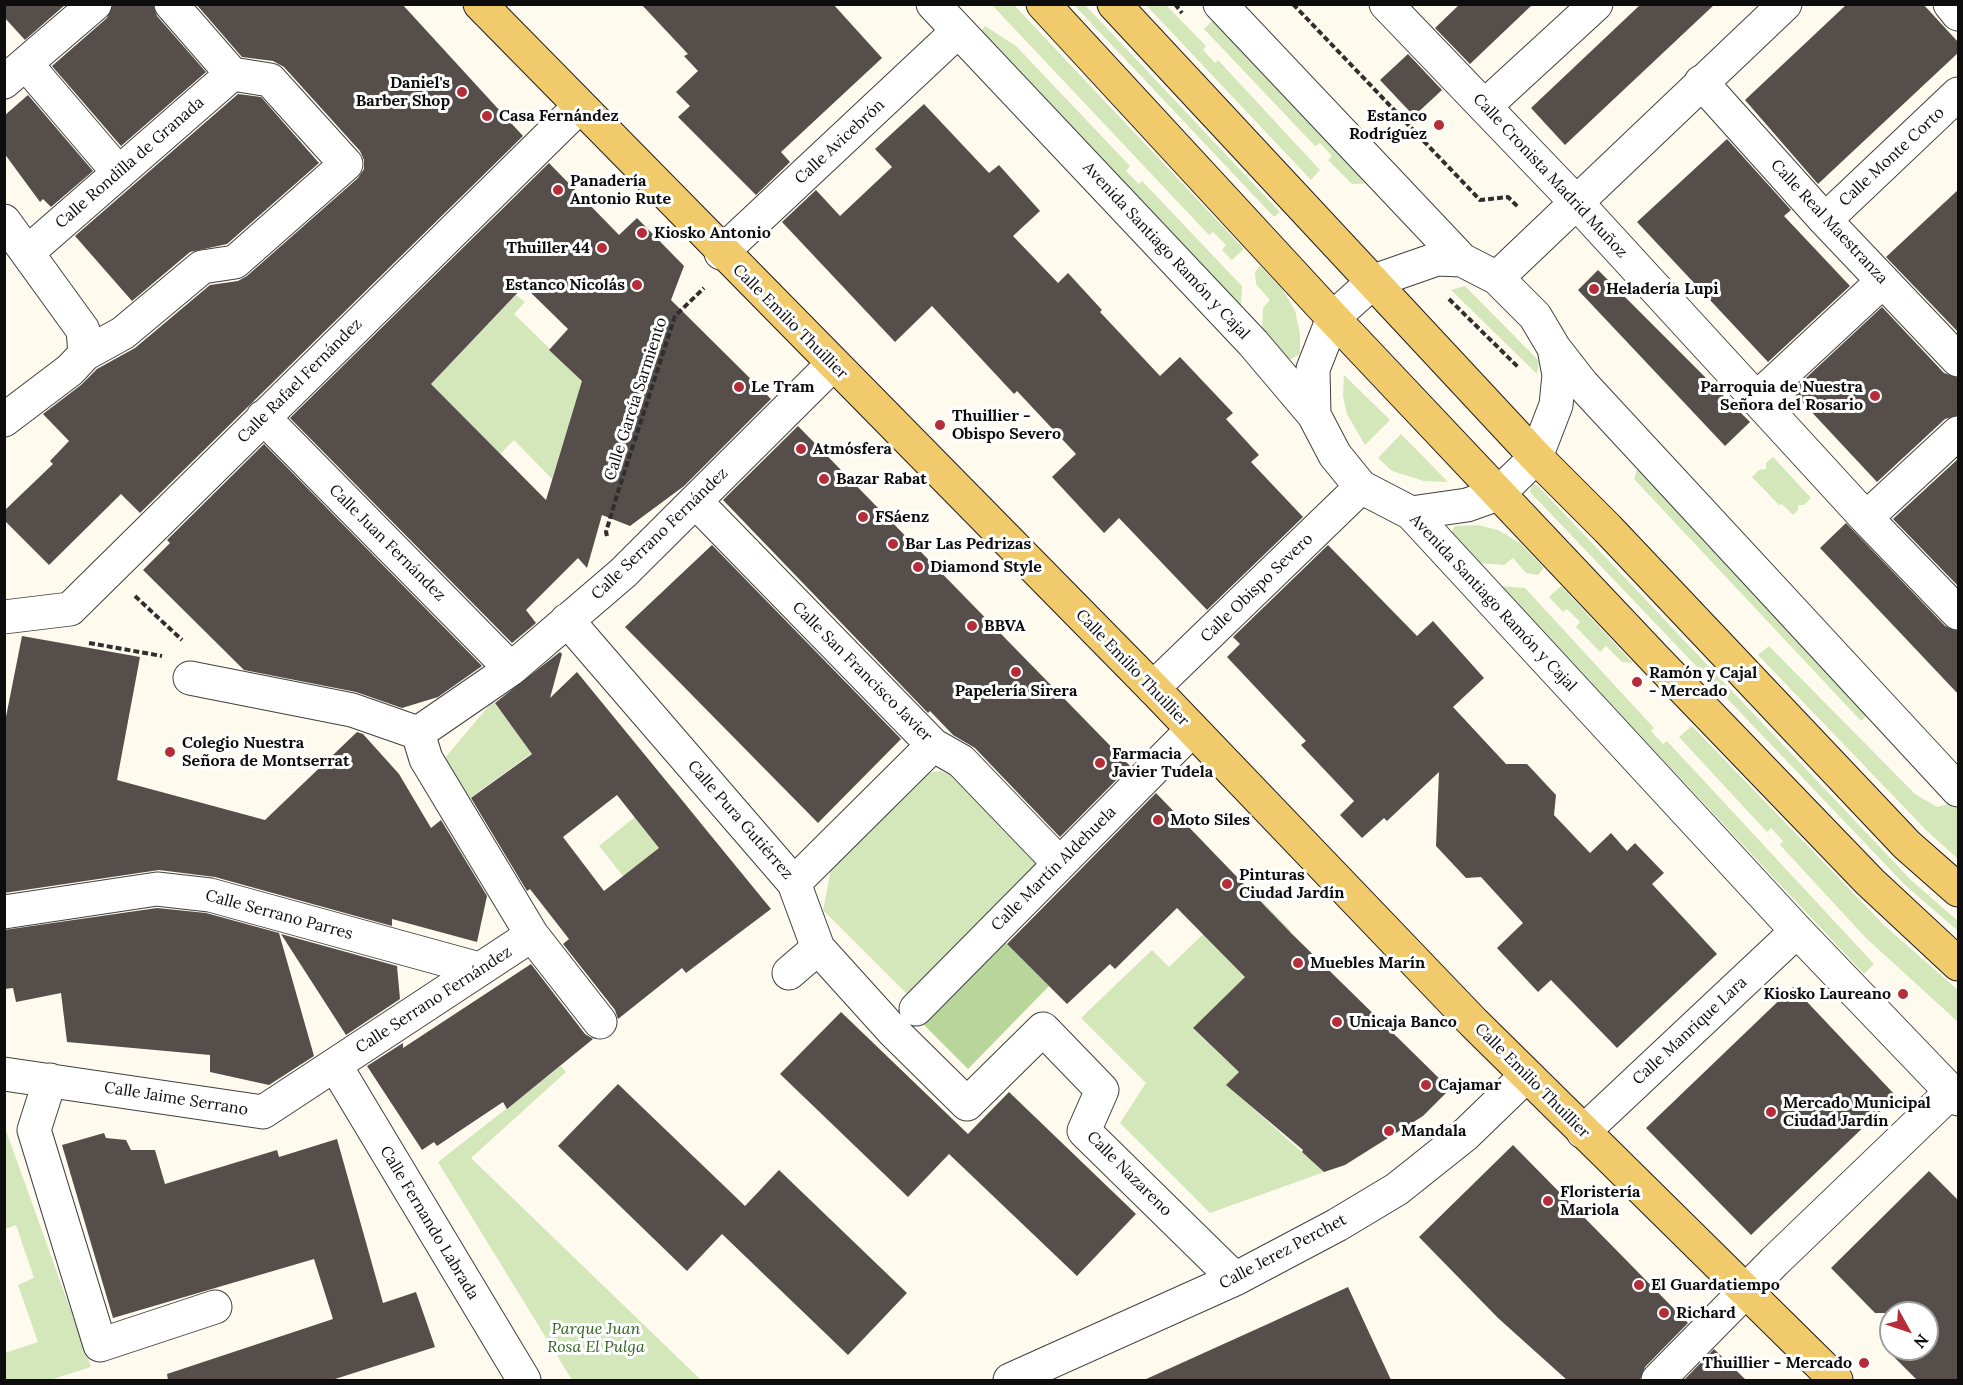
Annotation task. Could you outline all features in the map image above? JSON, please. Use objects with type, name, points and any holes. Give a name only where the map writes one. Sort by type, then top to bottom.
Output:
[{"type":"main road","name":"Calle Emilio Thuillier","points":[[480,4],[832,365],[1152,688],[1526,1076],[1744,1293],[1836,1380]]},
{"type":"main road","points":[[1043,4],[1498,494],[1870,882],[1959,964]]},
{"type":"main road","points":[[1114,4],[1536,457],[1608,529],[1907,845],[1959,890]]},
{"type":"street","points":[[95,4],[15,73],[119,173]]},
{"type":"street","points":[[4,420],[70,370],[85,354],[123,333],[202,267],[236,262],[346,164],[270,80],[232,74],[171,4]]},
{"type":"street","name":"Avenida Santiago Ramón y Cajal","points":[[933,4],[1253,343],[1314,415],[1335,455],[1361,488],[1411,513],[1797,931],[1954,1096]]},
{"type":"street","points":[[1220,4],[1462,260],[1497,278],[1535,316],[1554,348],[1582,384],[1959,790]]},
{"type":"street","points":[[1485,106],[1596,4]]},
{"type":"street","points":[[1497,278],[1785,4]]},
{"type":"street","points":[[1950,4],[1959,14]]},
{"type":"street","name":"Calle Cronista Madrid Muñoz","points":[[1399,9],[1485,106],[1866,518],[1959,613]]},
{"type":"street","name":"Calle Avicebrón","points":[[726,257],[958,31]]},
{"type":"street","name":"Calle Rondilla de Granada","points":[[28,252],[232,74]]},
{"type":"street","name":"Calle Real Maestranza","points":[[1701,82],[1825,220],[1959,360]]},
{"type":"street","name":"Calle Rafael Fernández","points":[[4,617],[70,609],[579,107]]},
{"type":"street","name":"Calle Monte Corto","points":[[1825,220],[1952,112]]},
{"type":"street","points":[[4,221],[83,330],[85,354]]},
{"type":"street","points":[[1314,415],[1313,369],[1333,318],[1374,281],[1437,259],[1462,260]]},
{"type":"street","points":[[1756,399],[1883,281]]},
{"type":"street","points":[[1411,513],[1467,505],[1498,494],[1536,457],[1556,405],[1559,375],[1554,348]]},
{"type":"street","name":"Calle Serrano Fernández","points":[[418,733],[511,669],[623,573],[832,365]]},
{"type":"street","name":"Calle Juan Fernández","points":[[263,417],[511,669]]},
{"type":"street","points":[[1866,518],[1959,433]]},
{"type":"street","name":"Calle Obispo Severo","points":[[1152,688],[1361,488]]},
{"type":"street","name":"Calle San Francisco Javier","points":[[694,501],[933,745],[961,761],[1059,863]]},
{"type":"street","name":"Calle Pura Gutiérrez","points":[[567,620],[795,883],[818,948],[893,1031]]},
{"type":"street","points":[[180,668],[352,710],[418,733],[426,759],[532,935],[600,1022]]},
{"type":"street","name":"Calle Martín Aldehuela","points":[[916,1009],[1192,730]]},
{"type":"street","points":[[795,883],[933,745]]},
{"type":"street","name":"Calle Serrano Parres","points":[[4,912],[158,889],[210,895],[479,969]]},
{"type":"street","name":"Calle Manrique Lara","points":[[1583,1132],[1797,931]]},
{"type":"street","name":"Calle Serrano Fernández","points":[[335,1065],[532,935]]},
{"type":"street","points":[[789,973],[818,948]]},
{"type":"street","name":"Calle Nazareno","points":[[893,1031],[967,1104],[1043,1029],[1102,1090],[1084,1131],[1235,1279]]},
{"type":"street","name":"Calle Jaime Serrano","points":[[4,1074],[262,1112],[335,1065]]},
{"type":"street","name":"Calle Fernando Labrada","points":[[335,1065],[524,1380]]},
{"type":"street","name":"Calle Jerez Perchet","points":[[1010,1380],[1235,1279],[1337,1225],[1397,1189],[1467,1134],[1526,1076]]},
{"type":"street","points":[[50,1080],[34,1130],[100,1345],[215,1307]]},
{"type":"street","points":[[1658,1380],[1744,1293],[1954,1096]]},
{"type":"path","points":[[1293,4],[1480,200],[1508,197],[1522,212]]},
{"type":"path","name":"Calle García Sarmiento","points":[[617,495],[675,316],[726,257]]},
{"type":"path","points":[[45,612],[58,637],[180,668]]},
{"type":"green space","points":[[992,5],[1014,5],[1244,249],[1232,260],[1222,250],[1226,245],[1213,232],[1209,235]]},
{"type":"green space","points":[[1074,5],[1085,5],[1280,212],[1274,217]]},
{"type":"green space","points":[[1146,5],[1166,5],[1206,46],[1203,50],[1215,63],[1218,60],[1320,170],[1311,180]]},
{"type":"green space","points":[[1218,15],[1376,183],[1352,184],[1328,160],[1332,156],[1320,143],[1315,146],[1204,29]]},
{"type":"green space","points":[[985,26],[1016,46],[1130,166],[1126,171],[1139,184],[1142,181],[1242,286],[1241,307],[980,33]]},
{"type":"green space","points":[[1260,266],[1282,289],[1295,310],[1300,334],[1300,354],[1291,359],[1285,358],[1262,333],[1263,308],[1270,300],[1256,284],[1255,272]]},
{"type":"green space","points":[[1465,286],[1539,361],[1537,374],[1451,290]]},
{"type":"green space","points":[[516,295],[525,302],[514,314],[583,381],[552,479],[514,440],[500,454],[431,384]]},
{"type":"green space","points":[[1344,375],[1390,420],[1365,445],[1347,414],[1343,396]]},
{"type":"green space","points":[[1401,434],[1448,482],[1424,481],[1392,471],[1378,458]]},
{"type":"green space","points":[[1773,457],[1811,498],[1804,505],[1798,505],[1798,510],[1793,515],[1782,504],[1779,505],[1752,477],[1759,470],[1766,469],[1766,463]]},
{"type":"green space","points":[[1639,464],[1871,711],[1861,721],[1634,479]]},
{"type":"green space","points":[[1532,484],[1537,485],[1911,880],[1958,921],[1958,931],[1906,886],[1530,492]]},
{"type":"green space","points":[[1478,525],[1498,530],[1520,543],[1544,568],[1538,575],[1526,573],[1513,558],[1504,565],[1478,563],[1451,533],[1455,526]]},
{"type":"green space","points":[[1500,586],[1525,588],[1654,728],[1651,731],[1663,744],[1667,741],[1874,964],[1864,974]]},
{"type":"green space","points":[[1561,586],[1633,663],[1622,662],[1606,646],[1600,652],[1576,627],[1580,622],[1567,609],[1563,612],[1549,597]]},
{"type":"green space","points":[[1769,646],[1915,794],[1937,807],[1955,802],[1958,806],[1958,859],[1926,830],[1758,655]]},
{"type":"green space","points":[[493,701],[532,753],[466,801],[443,760]]},
{"type":"green space","points":[[1692,726],[1885,926],[1958,990],[1958,1022],[1866,938],[1780,845],[1783,841],[1771,828],[1767,832],[1679,737]]},
{"type":"green space","points":[[940,771],[957,777],[1043,865],[909,996],[823,910],[832,864],[923,774]]},
{"type":"green space","points":[[672,787],[700,822],[627,881],[599,846]]},
{"type":"green space","points":[[1250,889],[1291,931],[1193,1029],[1239,1072],[1227,1085],[1324,1172],[1210,1213],[1120,1123],[1146,1083],[1081,1018],[1152,950],[1169,967]]},
{"type":"green space","points":[[1004,941],[1049,986],[968,1069],[921,1022]]},
{"type":"green space","name":"Parque Juan Rosa El Pulga","points":[[561,1066],[566,1072],[471,1158],[701,1380],[572,1380],[438,1162]]},
{"type":"green space","points":[[4,1125],[91,1367],[50,1380],[5,1380],[5,1353],[38,1342],[18,1285],[34,1278],[16,1225],[5,1229]]},
{"type":"building","points":[[4,4],[66,4],[25,40],[4,17]]},
{"type":"building","points":[[113,4],[153,4],[157,16],[206,72],[121,146],[52,66],[107,18]]},
{"type":"building","points":[[196,4],[402,4],[523,136],[140,513],[121,494],[49,565],[4,520],[4,511],[53,464],[50,461],[69,441],[43,414],[81,385],[97,369],[135,348],[210,285],[238,281],[247,276],[358,178],[364,169],[364,160],[360,151],[284,67],[273,61],[242,57]]},
{"type":"building","points":[[641,4],[833,4],[882,58],[781,152],[790,162],[756,195],[678,117],[690,106],[676,92],[698,71],[684,56],[688,54]]},
{"type":"building","points":[[1460,4],[1533,4],[1470,64],[1435,28]]},
{"type":"building","points":[[1641,4],[1715,4],[1565,145],[1531,108]]},
{"type":"building","points":[[1847,4],[1923,4],[1959,43],[1959,52],[1818,184],[1745,100]]},
{"type":"building","points":[[1408,54],[1442,90],[1414,116],[1380,80]]},
{"type":"building","points":[[238,94],[261,97],[319,163],[227,244],[190,252],[132,301],[75,236]]},
{"type":"building","points":[[28,95],[93,171],[51,207],[43,199],[40,202],[4,153],[4,116]]},
{"type":"building","points":[[924,104],[989,173],[999,165],[1040,211],[1013,236],[1058,283],[1068,273],[1102,310],[1100,312],[1160,376],[1180,357],[1233,413],[1226,419],[1259,455],[1251,462],[1303,517],[1207,610],[1119,518],[1104,533],[1052,477],[1076,454],[1017,391],[1014,394],[932,306],[895,342],[782,222],[816,190],[840,216],[892,167],[875,149]]},
{"type":"building","points":[[1727,139],[1791,210],[1784,216],[1850,286],[1768,362],[1637,222]]},
{"type":"building","points":[[549,163],[619,235],[637,218],[684,266],[671,300],[771,399],[684,486],[630,526],[602,515],[587,568],[578,558],[526,610],[536,623],[512,643],[290,418]],"holes":[[[524,286],[568,329],[549,350],[582,381],[546,500],[431,384]]]},
{"type":"building","points":[[1959,189],[1959,333],[1886,257]]},
{"type":"building","points":[[1598,270],[1750,422],[1725,446],[1578,290]]},
{"type":"building","name":"Parroquia de Nuestra Señora del Rosario","points":[[1882,307],[1944,373],[1959,378],[1959,415],[1945,419],[1877,482],[1792,391]]},
{"type":"building","points":[[798,426],[1130,766],[1060,837],[975,748],[953,735],[930,711],[928,713],[723,500]]},
{"type":"building","points":[[264,444],[482,666],[438,697],[402,708],[356,692],[244,670],[143,570],[170,543],[167,540]]},
{"type":"building","points":[[1959,458],[1959,587],[1893,519]]},
{"type":"building","points":[[1846,523],[1945,626],[1959,631],[1959,695],[1820,548]]},
{"type":"building","points":[[712,545],[901,739],[818,823],[625,627]]},
{"type":"building","points":[[1328,545],[1417,636],[1433,621],[1484,678],[1453,707],[1506,764],[1527,764],[1556,795],[1554,815],[1590,853],[1611,833],[1627,851],[1635,843],[1664,873],[1652,884],[1717,954],[1617,1048],[1551,980],[1538,992],[1497,948],[1523,923],[1481,877],[1466,878],[1436,846],[1439,772],[1387,821],[1384,818],[1362,838],[1340,815],[1354,801],[1301,745],[1306,741],[1227,657],[1240,644],[1233,637]]},
{"type":"building","points":[[22,636],[140,657],[117,780],[265,820],[357,732],[363,734],[399,774],[431,828],[441,820],[487,896],[477,942],[392,919],[392,926],[215,877],[159,870],[4,893],[4,727]]},
{"type":"building","points":[[560,652],[562,654],[550,698],[577,672],[771,909],[686,973],[682,968],[618,1019],[615,1010],[563,944],[569,939],[530,889],[527,891],[471,798],[532,754],[495,703]],"holes":[[[617,795],[659,848],[604,891],[563,837]]]},
{"type":"building","points":[[1156,793],[1290,932],[1450,1089],[1423,1116],[1345,1165],[1324,1172],[1302,1152],[1303,1150],[1226,1085],[1239,1072],[1193,1028],[1245,977],[1177,908],[1115,969],[1110,964],[1067,1004],[1007,944]]},
{"type":"building","points":[[157,908],[206,913],[279,933],[314,1056],[269,1085],[210,1072],[210,1055],[67,1042],[61,993],[16,1002],[13,988],[4,989],[4,930]]},
{"type":"building","points":[[281,934],[397,966],[400,999],[346,1035]]},
{"type":"building","points":[[531,964],[585,1034],[593,1039],[507,1109],[503,1102],[437,1146],[434,1142],[422,1150],[367,1066],[403,1043],[403,1048]]},
{"type":"building","name":"Mercado Municipal Ciudad Jardín","points":[[1793,987],[1896,1096],[1751,1235],[1646,1128]]},
{"type":"building","points":[[841,1012],[968,1134],[1009,1092],[1136,1214],[1077,1276],[949,1154],[908,1197],[780,1074]]},
{"type":"building","points":[[618,1084],[745,1206],[779,1170],[907,1293],[848,1355],[722,1234],[687,1271],[558,1146]]},
{"type":"building","points":[[104,1133],[106,1138],[126,1140],[131,1150],[155,1150],[165,1184],[277,1150],[279,1157],[337,1139],[383,1303],[416,1292],[435,1347],[332,1380],[168,1380],[167,1374],[333,1319],[314,1259],[113,1318],[62,1145]]},
{"type":"building","points":[[1513,1145],[1688,1323],[1645,1367],[1640,1380],[1567,1380],[1498,1318],[1419,1237]]},
{"type":"building","points":[[1929,1171],[1959,1201],[1959,1380],[1917,1380],[1898,1361],[1939,1361],[1939,1301],[1879,1301],[1879,1313],[1875,1313],[1831,1268]]},
{"type":"building","points":[[1348,1287],[1391,1380],[1144,1380],[1270,1323]]},
{"type":"building","points":[[1714,1349],[1746,1380],[1684,1380]]},
{"type":"place","name":"Daniel's Barber Shop","points":[[462,92]]},
{"type":"place","name":"Casa Fernández","points":[[487,116]]},
{"type":"place","name":"Estanco Rodríguez","points":[[1439,125]]},
{"type":"place","name":"Panadería Antonio Rute","points":[[558,190]]},
{"type":"place","name":"Kiosko Antonio","points":[[642,233]]},
{"type":"place","name":"Thuiller 44","points":[[602,248]]},
{"type":"place","name":"Estanco Nicolás","points":[[637,285]]},
{"type":"place","name":"Heladería Lupi","points":[[1594,289]]},
{"type":"place","name":"Le Tram","points":[[739,387]]},
{"type":"place","name":"Parroquia de Nuestra Señora del Rosario","points":[[1875,396]]},
{"type":"place","name":"Thuillier - Obispo Severo","points":[[940,425]]},
{"type":"place","name":"Atmósfera","points":[[801,449]]},
{"type":"place","name":"Bazar Rabat","points":[[824,479]]},
{"type":"place","name":"FSáenz","points":[[863,517]]},
{"type":"place","name":"Bar Las Pedrizas","points":[[893,544]]},
{"type":"place","name":"Diamond Style","points":[[918,567]]},
{"type":"place","name":"BBVA","points":[[972,626]]},
{"type":"place","name":"Papelería Sirera","points":[[1016,672]]},
{"type":"place","name":"Ramón y Cajal - Mercado","points":[[1637,682]]},
{"type":"place","name":"Colegio Nuestra Señora de Montserrat","points":[[170,752]]},
{"type":"place","name":"Farmacia Javier Tudela","points":[[1100,763]]},
{"type":"place","name":"Moto Siles","points":[[1158,820]]},
{"type":"place","name":"Pinturas Ciudad Jardín","points":[[1227,884]]},
{"type":"place","name":"Muebles Marín","points":[[1298,963]]},
{"type":"place","name":"Kiosko Laureano","points":[[1903,994]]},
{"type":"place","name":"Unicaja Banco","points":[[1337,1022]]},
{"type":"place","name":"Cajamar","points":[[1426,1085]]},
{"type":"place","name":"Mercado Municipal Ciudad Jardín","points":[[1771,1112]]},
{"type":"place","name":"Mandala","points":[[1389,1131]]},
{"type":"place","name":"Floristería Mariola","points":[[1548,1201]]},
{"type":"place","name":"El Guardatiempo","points":[[1639,1285]]},
{"type":"place","name":"Richard","points":[[1664,1313]]},
{"type":"place","name":"Thuillier - Mercado","points":[[1864,1363]]}]
